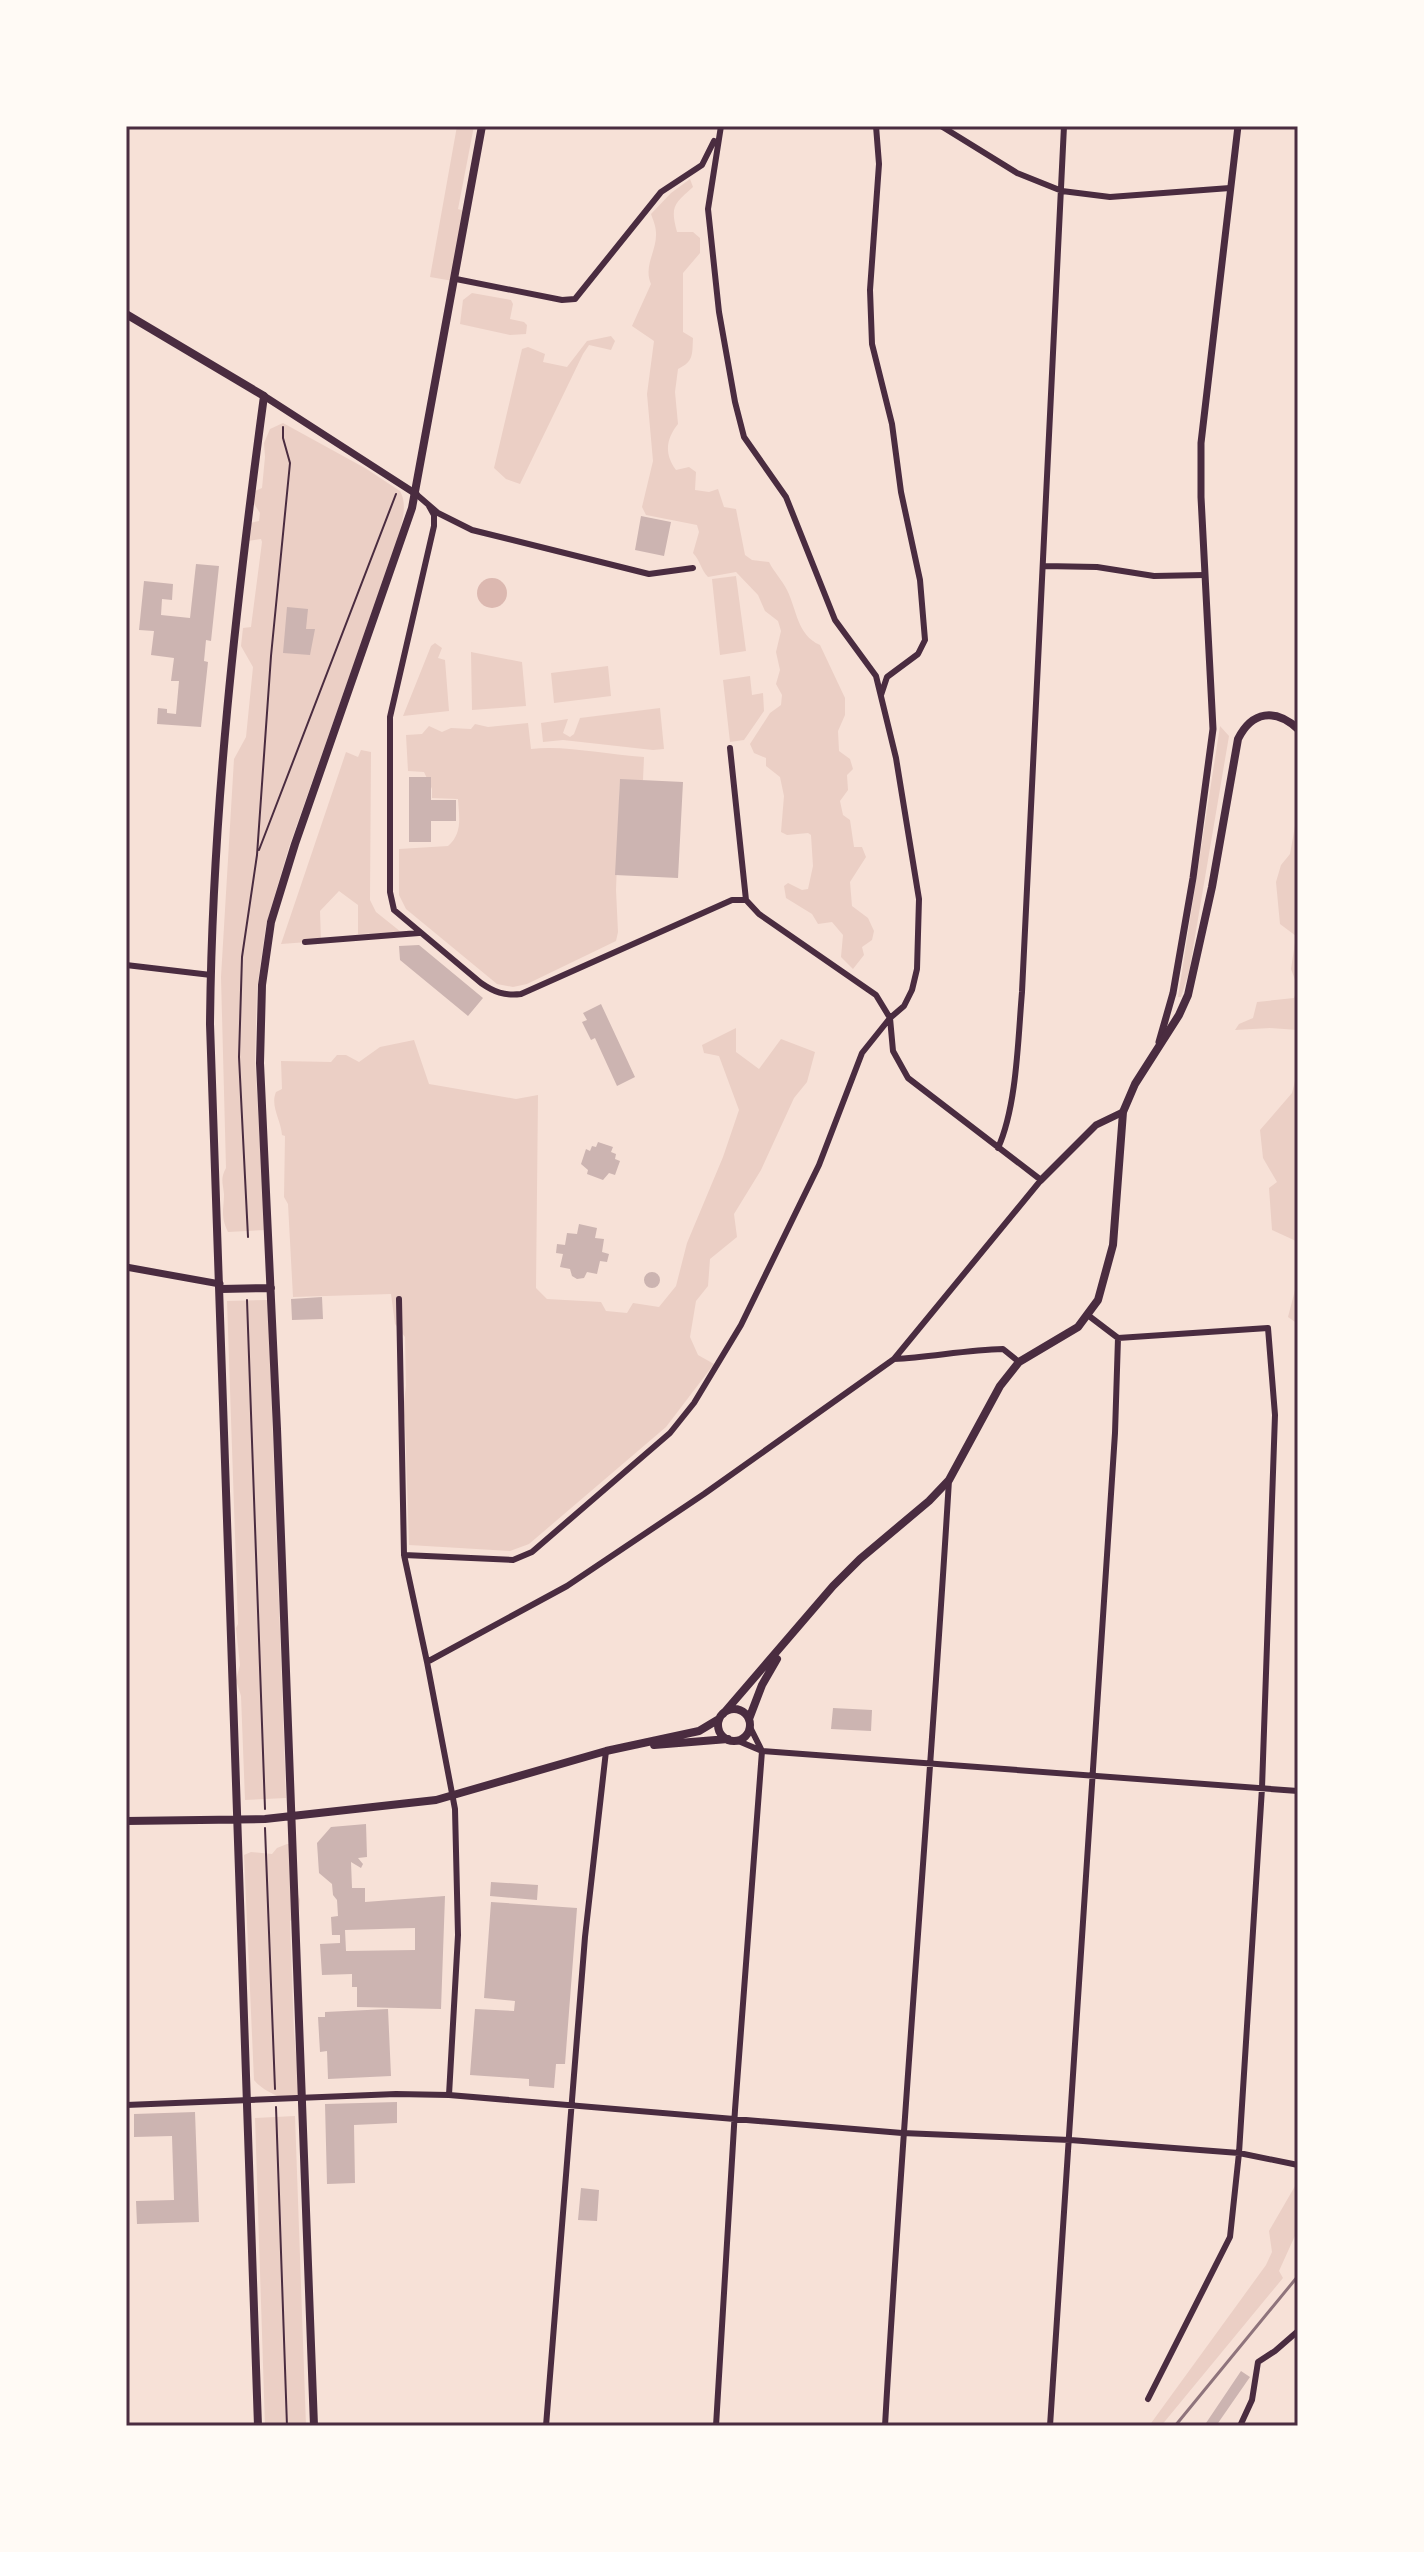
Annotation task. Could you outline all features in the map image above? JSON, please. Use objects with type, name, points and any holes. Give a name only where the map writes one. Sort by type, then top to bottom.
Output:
[{"type":"main road","points":[[314,2426],[293,1816],[260,1063],[262,985],[267,943],[299,831],[416,494],[482,126]]},
{"type":"main road","points":[[126,314],[264,396],[224,738],[211,975],[258,2426]]},
{"type":"main road","points":[[732,1740],[719,1729],[721,1717],[860,1559],[929,1501],[949,1480],[1000,1386],[1019,1362],[1067,1334],[1089,1316],[1104,1284],[1113,1245],[1123,1112],[1135,1084],[1179,1015],[1194,977],[1238,739],[1244,726],[1266,715],[1290,722],[1298,729]]},
{"type":"main road","points":[[220,1286],[271,1288]]},
{"type":"main road","points":[[621,1747],[732,1740],[748,1733],[771,1667],[792,1635]]},
{"type":"main road","points":[[126,1821],[265,1819],[454,1797],[606,1751],[699,1731],[737,1709],[745,1713],[750,1723]]},
{"type":"street","points":[[456,279],[562,300],[575,299],[661,192],[702,165],[721,126]]},
{"type":"street","points":[[404,1555],[513,1560],[532,1552],[670,1433],[694,1403],[741,1325],[819,1165],[862,1053],[890,1018],[904,1006],[917,969],[919,899],[896,758],[876,676],[835,620],[786,497],[744,437],[735,402],[719,312],[708,209],[721,126]]},
{"type":"street","points":[[876,126],[879,164],[870,290],[872,344],[892,424],[901,492],[920,580],[925,640],[918,654],[887,677],[881,695]]},
{"type":"street","points":[[941,126],[1017,173],[1062,191],[1110,197],[1230,188]]},
{"type":"street","points":[[998,1148],[1004,1134],[1016,1061],[1022,992],[1064,126]]},
{"type":"street","points":[[1158,1048],[1178,965],[1213,729],[1201,443],[1238,126]]},
{"type":"street","points":[[264,396],[460,526],[649,574],[693,568]]},
{"type":"street","points":[[429,506],[434,515],[434,526],[390,717],[391,903],[401,917],[481,983],[510,996],[521,994],[732,900],[746,900]]},
{"type":"street","points":[[1044,566],[1097,567],[1154,576],[1205,575]]},
{"type":"street","points":[[730,748],[746,900],[759,914],[876,995],[890,1018],[893,1051],[908,1078],[1041,1180]]},
{"type":"street","points":[[305,942],[419,933]]},
{"type":"street","points":[[126,965],[211,975]]},
{"type":"street","points":[[427,1662],[567,1586],[704,1494],[894,1359],[1041,1180],[1096,1125],[1123,1112]]},
{"type":"street","points":[[126,1267],[220,1286]]},
{"type":"street","points":[[399,1299],[404,1555],[455,1809],[458,1935],[449,2095]]},
{"type":"street","points":[[1089,1316],[1118,1338],[1268,1328],[1275,1415],[1262,1788],[1239,2153],[1230,2237],[1148,2399]]},
{"type":"street","points":[[1050,2426],[1094,1777],[1118,1338]]},
{"type":"street","points":[[894,1359],[964,1350],[1003,1349],[1019,1362]]},
{"type":"street","points":[[885,2426],[902,2133],[949,1480]]},
{"type":"street","points":[[716,2426],[762,1751],[750,1723]]},
{"type":"street","points":[[732,1740],[762,1751],[1298,1791]]},
{"type":"street","points":[[546,2426],[592,1853],[606,1751]]},
{"type":"street","points":[[126,2105],[396,2094],[449,2095],[902,2133],[1070,2140],[1239,2153],[1297,2161]]},
{"type":"street","points":[[1240,2426],[1252,2400],[1258,2362],[1298,2331]]},
{"type":"path","points":[[248,1237],[239,1057],[242,957],[257,855],[271,656],[290,463],[283,427]]},
{"type":"path","points":[[257,855],[396,494]]},
{"type":"path","points":[[246,1289],[287,2426]]},
{"type":"shaded area","points":[[457,126],[474,126],[458,209],[464,211],[453,281],[430,277]]},
{"type":"shaded area","points":[[690,179],[693,187],[675,206],[674,216],[677,232],[693,232],[700,238],[700,253],[683,273],[683,332],[693,338],[690,360],[678,369],[675,392],[678,424],[671,435],[668,452],[676,470],[689,467],[696,472],[695,490],[709,492],[718,489],[724,507],[736,509],[745,555],[752,560],[769,562],[787,590],[802,628],[812,641],[820,645],[845,698],[845,715],[838,731],[839,751],[850,759],[853,769],[847,775],[848,790],[840,801],[843,815],[850,820],[854,847],[862,847],[866,857],[850,882],[852,906],[868,918],[874,931],[872,940],[862,947],[864,955],[853,969],[841,957],[843,935],[832,922],[818,924],[812,914],[786,898],[784,886],[788,883],[802,890],[808,889],[813,866],[811,835],[781,832],[784,796],[780,777],[766,766],[766,758],[754,753],[750,744],[770,713],[781,705],[782,695],[776,684],[780,670],[776,652],[781,631],[778,621],[765,611],[758,595],[736,572],[708,577],[693,553],[699,532],[697,525],[646,515],[642,507],[653,461],[647,394],[654,341],[632,326],[651,284],[649,265],[656,233],[651,214]]},
{"type":"shaded area","points":[[472,293],[511,300],[510,319],[524,322],[527,325],[526,334],[510,335],[460,324],[463,300]]},
{"type":"shaded area","points":[[611,336],[615,341],[611,350],[589,345],[583,354],[520,484],[506,479],[494,468],[522,349],[528,347],[545,354],[543,362],[567,367],[587,341]]},
{"type":"shaded area","points":[[283,423],[400,491],[404,510],[396,545],[289,847],[266,925],[257,989],[255,1061],[265,1230],[228,1232],[223,1213],[222,1178],[226,1168],[221,977],[234,759],[246,737],[253,667],[241,646],[243,628],[251,627],[262,542],[261,539],[248,541],[250,523],[259,521],[260,513],[251,499],[253,492],[262,488],[264,443],[270,429]]},
{"type":"shaded area","points":[[736,576],[746,651],[720,655],[712,579]]},
{"type":"shaded area","points":[[492,578],[503,582],[507,593],[503,604],[492,608],[481,604],[477,593],[481,582]]},
{"type":"shaded area","points":[[435,643],[442,648],[438,658],[445,660],[449,711],[403,716],[431,646]]},
{"type":"shaded area","points":[[471,652],[522,662],[526,706],[472,710]]},
{"type":"shaded area","points":[[608,666],[611,696],[554,703],[551,673]]},
{"type":"shaded area","points":[[750,676],[752,695],[763,693],[764,711],[744,740],[730,742],[723,680]]},
{"type":"shaded area","points":[[660,708],[664,749],[563,740],[543,742],[541,723],[568,719],[563,733],[570,737],[580,718]]},
{"type":"shaded area","points":[[528,723],[531,749],[573,749],[644,757],[643,780],[620,780],[616,941],[527,984],[513,987],[497,984],[406,909],[399,895],[399,849],[448,846],[456,836],[459,824],[458,799],[432,798],[432,789],[424,772],[408,771],[406,735],[422,734],[429,726],[442,732],[451,728],[471,729],[475,724],[488,727]]},
{"type":"shaded area","points":[[1220,726],[1229,736],[1189,972],[1181,997],[1178,997]]},
{"type":"shaded area","points":[[361,750],[371,752],[370,900],[376,912],[401,932],[358,934],[358,905],[339,891],[320,911],[321,941],[281,944],[346,752],[358,757]]},
{"type":"shaded area","points":[[1298,825],[1298,988],[1291,969],[1296,936],[1280,924],[1276,882],[1281,865],[1290,854],[1295,826]]},
{"type":"shaded area","points":[[1298,988],[1298,1030],[1235,1030],[1239,1024],[1253,1018],[1257,1002],[1294,998]]},
{"type":"shaded area","points":[[736,1028],[736,1052],[759,1069],[781,1039],[815,1052],[807,1082],[794,1098],[761,1170],[734,1214],[737,1237],[710,1259],[708,1286],[696,1301],[690,1337],[698,1355],[714,1364],[666,1427],[529,1544],[510,1551],[409,1545],[403,1409],[405,1337],[395,1324],[391,1294],[293,1297],[288,1204],[284,1197],[285,1136],[282,1135],[274,1103],[276,1092],[282,1089],[281,1061],[331,1062],[337,1055],[346,1055],[359,1062],[380,1047],[414,1040],[429,1084],[516,1099],[538,1095],[536,1288],[547,1299],[601,1302],[606,1311],[627,1313],[633,1303],[659,1307],[676,1286],[687,1243],[739,1110],[719,1056],[704,1053],[702,1045]]},
{"type":"shaded area","points":[[1298,1069],[1298,1324],[1288,1317],[1295,1290],[1296,1241],[1272,1230],[1269,1188],[1277,1182],[1263,1158],[1260,1130],[1292,1093]]},
{"type":"shaded area","points":[[268,1300],[286,1798],[245,1800],[241,1696],[236,1680],[240,1665],[236,1628],[227,1301]]},
{"type":"shaded area","points":[[292,1844],[292,1877],[300,1900],[299,1913],[290,1921],[294,2034],[300,2090],[297,2096],[284,2100],[254,2080],[244,1855],[251,1852],[272,1854]]},
{"type":"shaded area","points":[[295,2116],[306,2426],[265,2426],[255,2118]]},
{"type":"shaded area","points":[[1298,2181],[1298,2229],[1279,2271],[1283,2278],[1161,2426],[1149,2426],[1266,2265],[1272,2252],[1269,2231]]},
{"type":"building","points":[[641,516],[671,522],[664,556],[635,550]]},
{"type":"building","points":[[196,564],[219,566],[211,641],[206,640],[204,661],[208,662],[201,727],[157,724],[158,708],[176,714],[179,681],[171,681],[174,658],[151,655],[154,631],[139,630],[144,581],[173,584],[172,600],[162,599],[161,615],[190,618]]},
{"type":"building","points":[[287,607],[308,609],[306,629],[315,629],[310,655],[283,653]]},
{"type":"building","points":[[409,777],[431,777],[431,800],[456,800],[456,821],[431,821],[431,842],[409,842]]},
{"type":"building","points":[[620,779],[683,782],[678,878],[615,875]]},
{"type":"building","points":[[419,945],[483,998],[468,1016],[400,960],[399,946]]},
{"type":"building","points":[[601,1004],[635,1077],[617,1086],[595,1038],[591,1040],[582,1022],[587,1020],[583,1013]]},
{"type":"building","points":[[598,1142],[613,1147],[611,1152],[620,1161],[615,1175],[609,1173],[603,1180],[587,1174],[588,1170],[581,1164],[586,1149],[590,1151]]},
{"type":"building","points":[[579,1224],[597,1228],[595,1238],[604,1239],[602,1252],[609,1254],[607,1262],[600,1261],[597,1274],[587,1272],[584,1278],[577,1279],[570,1269],[560,1267],[563,1254],[556,1253],[557,1244],[565,1245],[567,1233],[577,1234]]},
{"type":"building","points":[[652,1272],[658,1274],[658,1286],[652,1288],[646,1286],[644,1280],[646,1274]]},
{"type":"building","points":[[322,1297],[323,1319],[292,1320],[291,1299]]},
{"type":"building","points":[[833,1708],[872,1710],[871,1731],[831,1729]]},
{"type":"building","points":[[366,1824],[367,1857],[358,1858],[363,1864],[361,1868],[351,1862],[352,1888],[365,1888],[365,1902],[445,1896],[441,2009],[357,2007],[357,1987],[352,1987],[352,1974],[322,1975],[320,1944],[340,1943],[340,1935],[332,1935],[331,1917],[338,1916],[337,1900],[332,1884],[319,1873],[317,1843],[331,1827]],"holes":[[[415,1928],[415,1950],[346,1951],[345,1930]]]},
{"type":"building","points":[[491,1882],[538,1885],[537,1900],[490,1896]]},
{"type":"building","points":[[491,1902],[577,1908],[565,2064],[556,2064],[554,2088],[529,2086],[529,2079],[470,2075],[475,2009],[514,2011],[515,2001],[484,1998]]},
{"type":"building","points":[[388,2009],[391,2076],[328,2079],[327,2051],[320,2052],[318,2017],[325,2017],[325,2012]]},
{"type":"building","points":[[397,2102],[397,2123],[354,2125],[355,2183],[327,2184],[325,2104]]},
{"type":"building","points":[[195,2112],[199,2222],[137,2224],[136,2201],[174,2200],[172,2136],[134,2137],[134,2114]]},
{"type":"building","points":[[581,2188],[599,2190],[597,2221],[578,2220]]},
{"type":"building","points":[[1241,2371],[1250,2377],[1216,2426],[1204,2426]]},
{"type":"railway","points":[[1175,2426],[1298,2276]]}]
